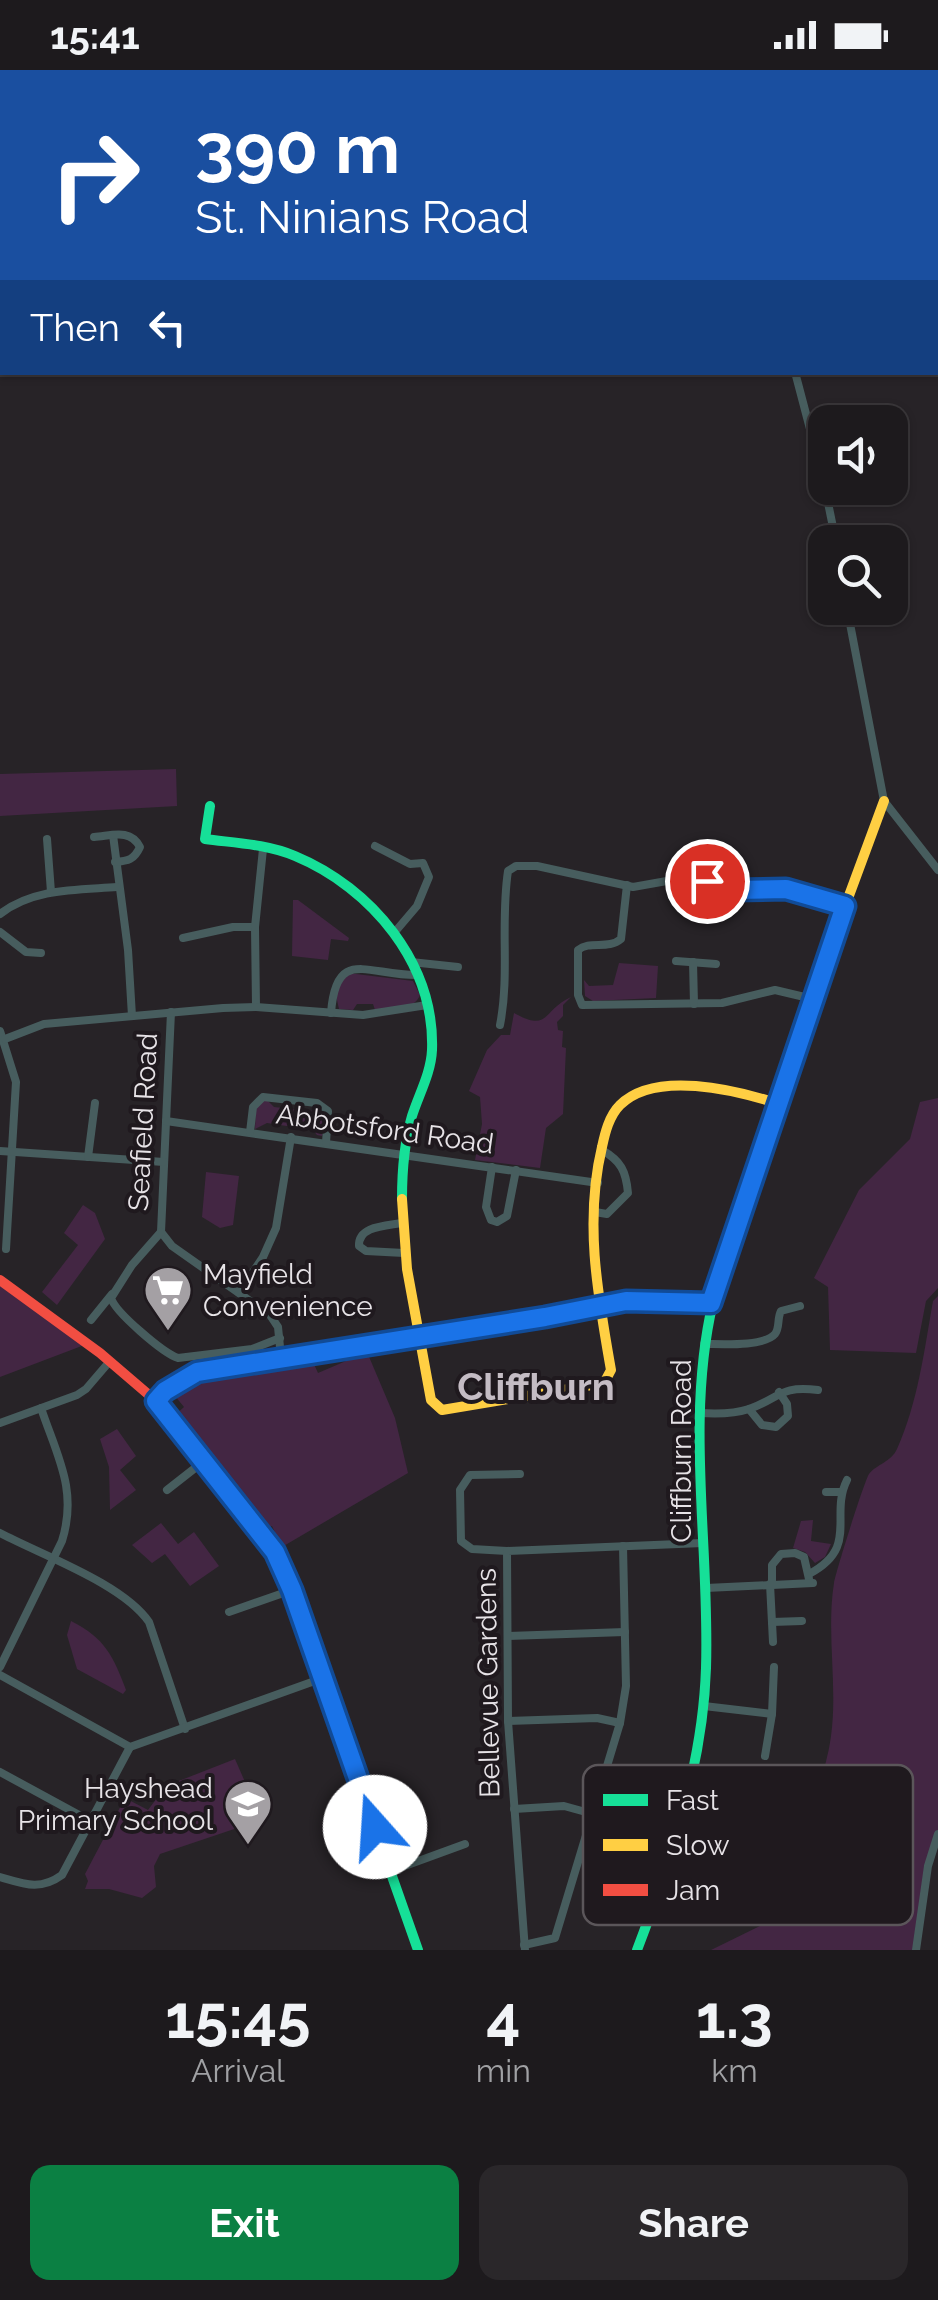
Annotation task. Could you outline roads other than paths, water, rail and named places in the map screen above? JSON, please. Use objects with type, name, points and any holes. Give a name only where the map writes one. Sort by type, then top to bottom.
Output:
[{"type":"street","points":[[796,375],[808,422]]},
{"type":"street","points":[[850,625],[884,800],[938,870]]},
{"type":"street","name":"Cliffburn Road","points":[[693,1765],[704,1706],[706,1588],[700,1413],[711,1303],[776,1103],[884,800]]},
{"type":"street","points":[[210,806],[205,840],[290,854],[332,875],[360,896],[394,933],[416,975],[427,1005],[432,1052],[406,1154],[402,1223],[431,1400],[442,1410],[604,1382],[611,1370],[594,1258],[595,1212],[605,1130],[620,1104],[656,1088],[720,1086],[776,1103]]},
{"type":"street","points":[[113,836],[132,1016]]},
{"type":"street","points":[[94,837],[132,836],[140,847],[136,856],[115,862]]},
{"type":"street","points":[[47,840],[51,892]]},
{"type":"street","points":[[375,846],[410,864],[423,863],[429,877],[417,906],[394,933]]},
{"type":"street","points":[[256,1007],[255,927],[263,848]]},
{"type":"street","points":[[500,1026],[507,977],[502,950],[507,925],[505,895],[508,871],[516,866],[537,866],[627,885],[678,878],[707,881],[732,890],[786,889],[845,906]]},
{"type":"street","points":[[627,885],[621,940],[578,950],[579,1000],[588,1008],[722,1003],[775,990],[812,999]]},
{"type":"street","points":[[0,912],[18,901],[51,892],[118,887]]},
{"type":"street","points":[[183,938],[234,927],[255,927]]},
{"type":"street","points":[[0,932],[26,952],[41,954]]},
{"type":"street","points":[[676,961],[716,964]]},
{"type":"street","points":[[411,962],[458,967]]},
{"type":"street","points":[[693,962],[694,1004]]},
{"type":"street","points":[[330,1013],[333,985],[340,974],[354,969],[416,975]]},
{"type":"street","points":[[6,1249],[16,1082],[2,1035],[44,1024],[171,1012],[256,1007],[363,1016],[427,1005]]},
{"type":"street","points":[[504,1006],[516,1007]]},
{"type":"street","name":"Seafield Road","points":[[171,1012],[161,1232],[172,1246],[270,1315],[280,1338]]},
{"type":"street","points":[[0,1067],[14,1067]]},
{"type":"street","points":[[250,1132],[253,1107],[263,1097],[317,1103],[328,1111],[326,1143]]},
{"type":"street","points":[[88,1157],[94,1103]]},
{"type":"street","name":"Abbotsford Road","points":[[166,1122],[598,1182]]},
{"type":"street","points":[[239,1293],[263,1257],[276,1228],[291,1137]]},
{"type":"street","points":[[595,1212],[607,1214],[628,1193],[626,1173],[617,1159],[602,1150]]},
{"type":"street","points":[[0,1151],[164,1162]]},
{"type":"street","points":[[492,1167],[486,1212],[497,1222],[507,1216],[516,1170]]},
{"type":"street","points":[[402,1223],[369,1230],[358,1240],[366,1251],[404,1253]]},
{"type":"street","points":[[91,1320],[153,1237],[161,1232]]},
{"type":"street","points":[[0,1280],[110,1361],[156,1401],[275,1552],[292,1590],[418,1950]]},
{"type":"street","points":[[112,1294],[114,1307],[143,1335],[178,1358],[252,1348],[280,1338],[282,1357]]},
{"type":"street","points":[[156,1401],[197,1372],[626,1301],[711,1303]]},
{"type":"street","points":[[704,1344],[733,1346],[772,1337],[777,1331],[780,1311],[800,1306]]},
{"type":"street","points":[[0,1423],[86,1390],[110,1361]]},
{"type":"street","points":[[700,1413],[749,1409],[779,1392],[798,1388],[818,1390]]},
{"type":"street","points":[[749,1409],[762,1425],[776,1427],[788,1416],[787,1404],[779,1392]]},
{"type":"street","points":[[0,1666],[68,1521],[69,1492],[41,1408]]},
{"type":"street","points":[[167,1490],[204,1461]]},
{"type":"street","points":[[507,1551],[472,1549],[461,1541],[460,1490],[470,1475],[520,1474]]},
{"type":"street","points":[[706,1588],[810,1580],[836,1549],[843,1519],[841,1492],[847,1480]]},
{"type":"street","points":[[826,1492],[841,1492]]},
{"type":"street","points":[[0,1533],[121,1592],[139,1608],[149,1622],[185,1728]]},
{"type":"street","name":"Bellevue Gardens","points":[[525,1948],[508,1721],[507,1551],[704,1543]]},
{"type":"street","points":[[608,1765],[626,1686],[623,1546]]},
{"type":"street","points":[[772,1642],[773,1561],[781,1554],[800,1554],[808,1564],[810,1580]]},
{"type":"street","points":[[229,1612],[292,1590]]},
{"type":"street","points":[[772,1622],[802,1621]]},
{"type":"street","points":[[508,1636],[625,1632]]},
{"type":"street","points":[[764,1756],[772,1714],[774,1667]]},
{"type":"street","points":[[0,1675],[130,1747]]},
{"type":"street","points":[[0,1877],[33,1886],[52,1882],[68,1866],[130,1747],[323,1678]]},
{"type":"street","points":[[704,1706],[772,1714]]},
{"type":"street","points":[[508,1721],[597,1718],[620,1723]]},
{"type":"street","points":[[0,1772],[92,1822]]},
{"type":"street","points":[[514,1809],[564,1806],[583,1811]]},
{"type":"street","points":[[916,1950],[928,1866],[938,1834]]},
{"type":"street","points":[[391,1872],[465,1844]]},
{"type":"street","points":[[525,1948],[556,1938],[583,1848]]},
{"type":"street","name":"Cliffburn Road","points":[[637,1950],[645,1925]]},
{"type":"place","name":"Mayfield Convenience","points":[[168,1332]]},
{"type":"place","name":"Hayshead Primary School","points":[[248,1846]]},
{"type":"district","name":"Cliffburn","points":[[536,1386]]}]
